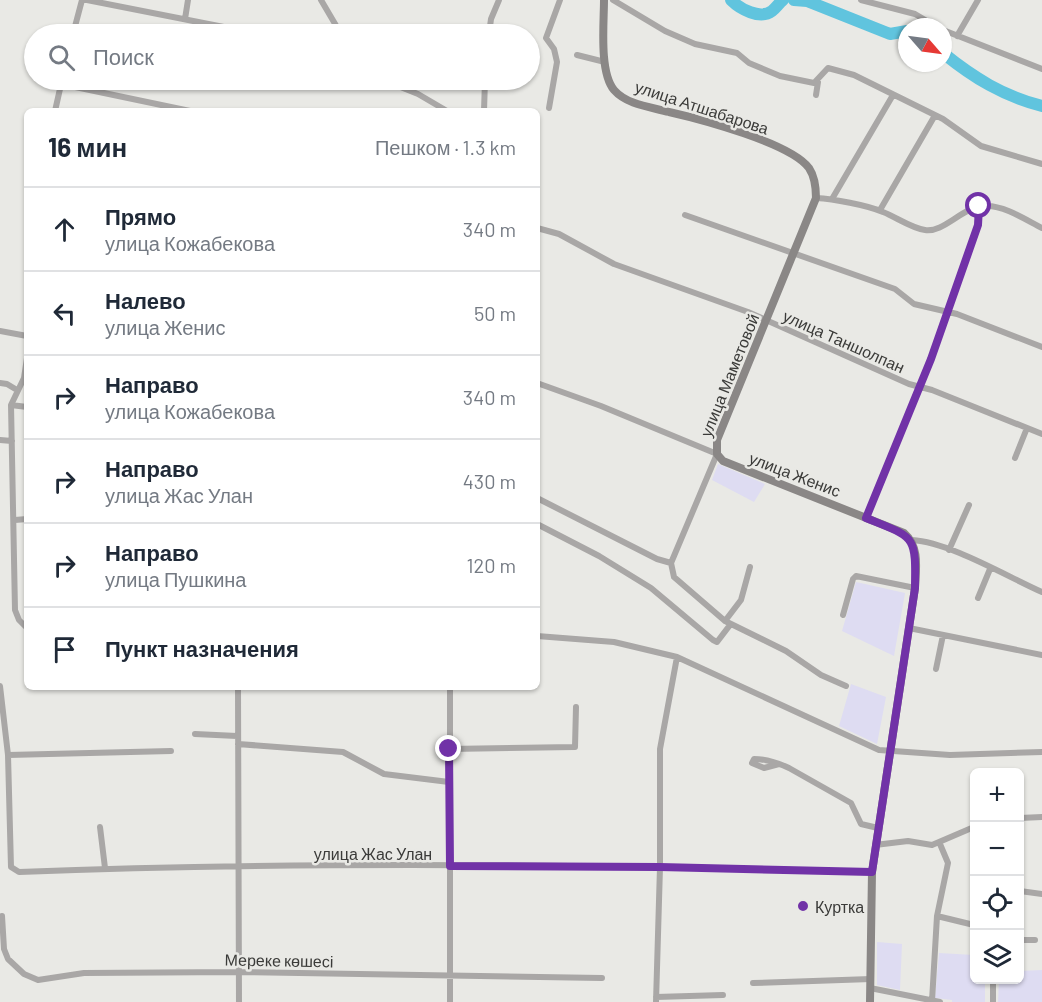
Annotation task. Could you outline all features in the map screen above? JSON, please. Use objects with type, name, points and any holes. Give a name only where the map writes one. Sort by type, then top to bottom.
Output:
[{"type":"main road","name":"улица Атшабарова","points":[[604,0],[605,62],[609,82],[615,91],[632,102],[718,125],[755,138],[800,159],[814,178],[816,198]]},
{"type":"main road","name":"улица Маметовой","points":[[717,454],[717,440],[768,321],[816,198]]},
{"type":"main road","name":"улица Женис","points":[[717,454],[723,461],[904,533],[912,540]]},
{"type":"main road","points":[[870,1002],[872,872],[888,752],[915,588],[915,549],[912,540]]},
{"type":"street","points":[[76,24],[82,0]]},
{"type":"street","points":[[87,0],[210,24]]},
{"type":"street","points":[[185,19],[188,0]]},
{"type":"street","points":[[321,0],[335,24]]},
{"type":"street","points":[[490,24],[499,0]]},
{"type":"street","points":[[549,108],[557,62],[554,49],[546,38],[560,0]]},
{"type":"street","points":[[613,0],[665,31],[695,44],[737,53],[749,63],[780,76],[809,82],[818,81]]},
{"type":"street","points":[[861,0],[915,14],[922,18]]},
{"type":"street","points":[[957,36],[978,0]]},
{"type":"street","points":[[952,34],[1042,69]]},
{"type":"street","points":[[577,55],[605,62]]},
{"type":"street","points":[[816,95],[818,81],[823,71],[836,69],[951,124],[981,146],[1042,164]]},
{"type":"street","points":[[56,108],[59,90]]},
{"type":"street","points":[[97,90],[177,108]]},
{"type":"street","points":[[408,90],[442,108]]},
{"type":"street","points":[[484,108],[485,90]]},
{"type":"street","points":[[832,199],[893,95]]},
{"type":"street","points":[[880,210],[934,117]]},
{"type":"street","points":[[816,198],[832,199],[880,210],[923,230],[932,230],[959,214],[979,206],[996,207],[1042,228]]},
{"type":"street","points":[[866,518],[920,387],[978,225],[979,206]]},
{"type":"street","points":[[685,215],[895,288],[914,304],[946,312],[1042,347]]},
{"type":"street","name":"улица Таншолпан","points":[[540,229],[559,234],[614,264],[768,321],[920,387],[1042,434]]},
{"type":"street","points":[[0,331],[24,335]]},
{"type":"street","points":[[24,374],[11,405],[15,610],[24,625]]},
{"type":"street","points":[[0,383],[17,390]]},
{"type":"street","name":"улица Женис","points":[[540,384],[601,406],[717,454]]},
{"type":"street","points":[[11,405],[24,407]]},
{"type":"street","points":[[1015,458],[1027,428]]},
{"type":"street","points":[[0,440],[12,441]]},
{"type":"street","name":"улица Маметовой","points":[[671,563],[717,454]]},
{"type":"street","points":[[540,500],[657,559],[671,563],[674,577],[728,623],[786,651],[820,675],[846,686]]},
{"type":"street","points":[[949,550],[969,505]]},
{"type":"street","points":[[15,520],[24,519]]},
{"type":"street","points":[[540,526],[599,556],[651,588],[717,642],[741,600],[750,567]]},
{"type":"street","name":"улица Женис","points":[[912,540],[923,541],[976,560],[990,569],[1042,592]]},
{"type":"street","points":[[978,598],[990,569]]},
{"type":"street","points":[[843,615],[852,579],[856,576],[915,588]]},
{"type":"street","points":[[909,627],[1042,655]]},
{"type":"street","points":[[936,669],[943,635]]},
{"type":"street","points":[[540,636],[614,642],[677,657],[867,746],[888,752],[950,755],[1042,752]]},
{"type":"street","points":[[677,657],[660,749],[660,867],[656,1000],[723,995]]},
{"type":"street","points":[[0,686],[0,702],[8,755],[171,751]]},
{"type":"street","points":[[238,690],[239,1002]]},
{"type":"street","points":[[450,690],[450,1002]]},
{"type":"street","points":[[449,749],[575,747],[576,707]]},
{"type":"street","points":[[195,734],[237,736]]},
{"type":"street","points":[[237,744],[343,752],[384,774],[449,782]]},
{"type":"street","name":"улица Жас Улан","points":[[8,755],[11,867],[18,872],[105,868],[450,866],[660,867],[872,872]]},
{"type":"street","points":[[779,764],[851,803],[861,824],[878,828]]},
{"type":"street","points":[[1024,818],[1042,817]]},
{"type":"street","points":[[100,827],[105,868]]},
{"type":"street","points":[[875,845],[908,841],[940,844],[970,829]]},
{"type":"street","points":[[932,1001],[937,916],[948,863],[940,844]]},
{"type":"street","points":[[1024,892],[1042,894]]},
{"type":"street","name":"Мереке көшесі","points":[[2,916],[4,949],[8,958],[31,978],[49,980],[84,973],[238,972],[602,978]]},
{"type":"street","points":[[937,916],[970,924]]},
{"type":"street","points":[[1024,940],[1035,940]]},
{"type":"street","points":[[753,983],[871,979]]},
{"type":"street","points":[[993,984],[993,1002]]},
{"type":"street","points":[[870,988],[940,1002]]},
{"type":"shaded area","points":[[718,464],[765,484],[754,502],[712,480]]},
{"type":"shaded area","points":[[856,582],[905,593],[894,656],[842,631]]},
{"type":"shaded area","points":[[851,684],[886,697],[877,744],[839,726]]},
{"type":"shaded area","points":[[877,942],[902,944],[900,990],[877,985]]},
{"type":"shaded area","points":[[939,953],[970,955],[970,984],[985,984],[985,1002],[952,1002],[952,1000],[935,998]]},
{"type":"shaded area","points":[[1042,970],[1042,1002],[998,1002],[999,984],[1024,984],[1024,971]]},
{"type":"waterway","points":[[731,0],[745,10],[756,14],[772,11],[783,0]]},
{"type":"waterway","points":[[794,0],[807,1],[890,34],[898,33]]},
{"type":"waterway","points":[[952,60],[990,85],[1014,97],[1042,106]]},
{"type":"place","name":"Куртка","points":[[803,906]]},
{"type":"route","points":[[449,749],[450,866],[660,867],[872,872],[888,752],[915,588],[916,564],[912,540],[904,533],[866,518],[931,359],[978,225],[979,206]]}]
